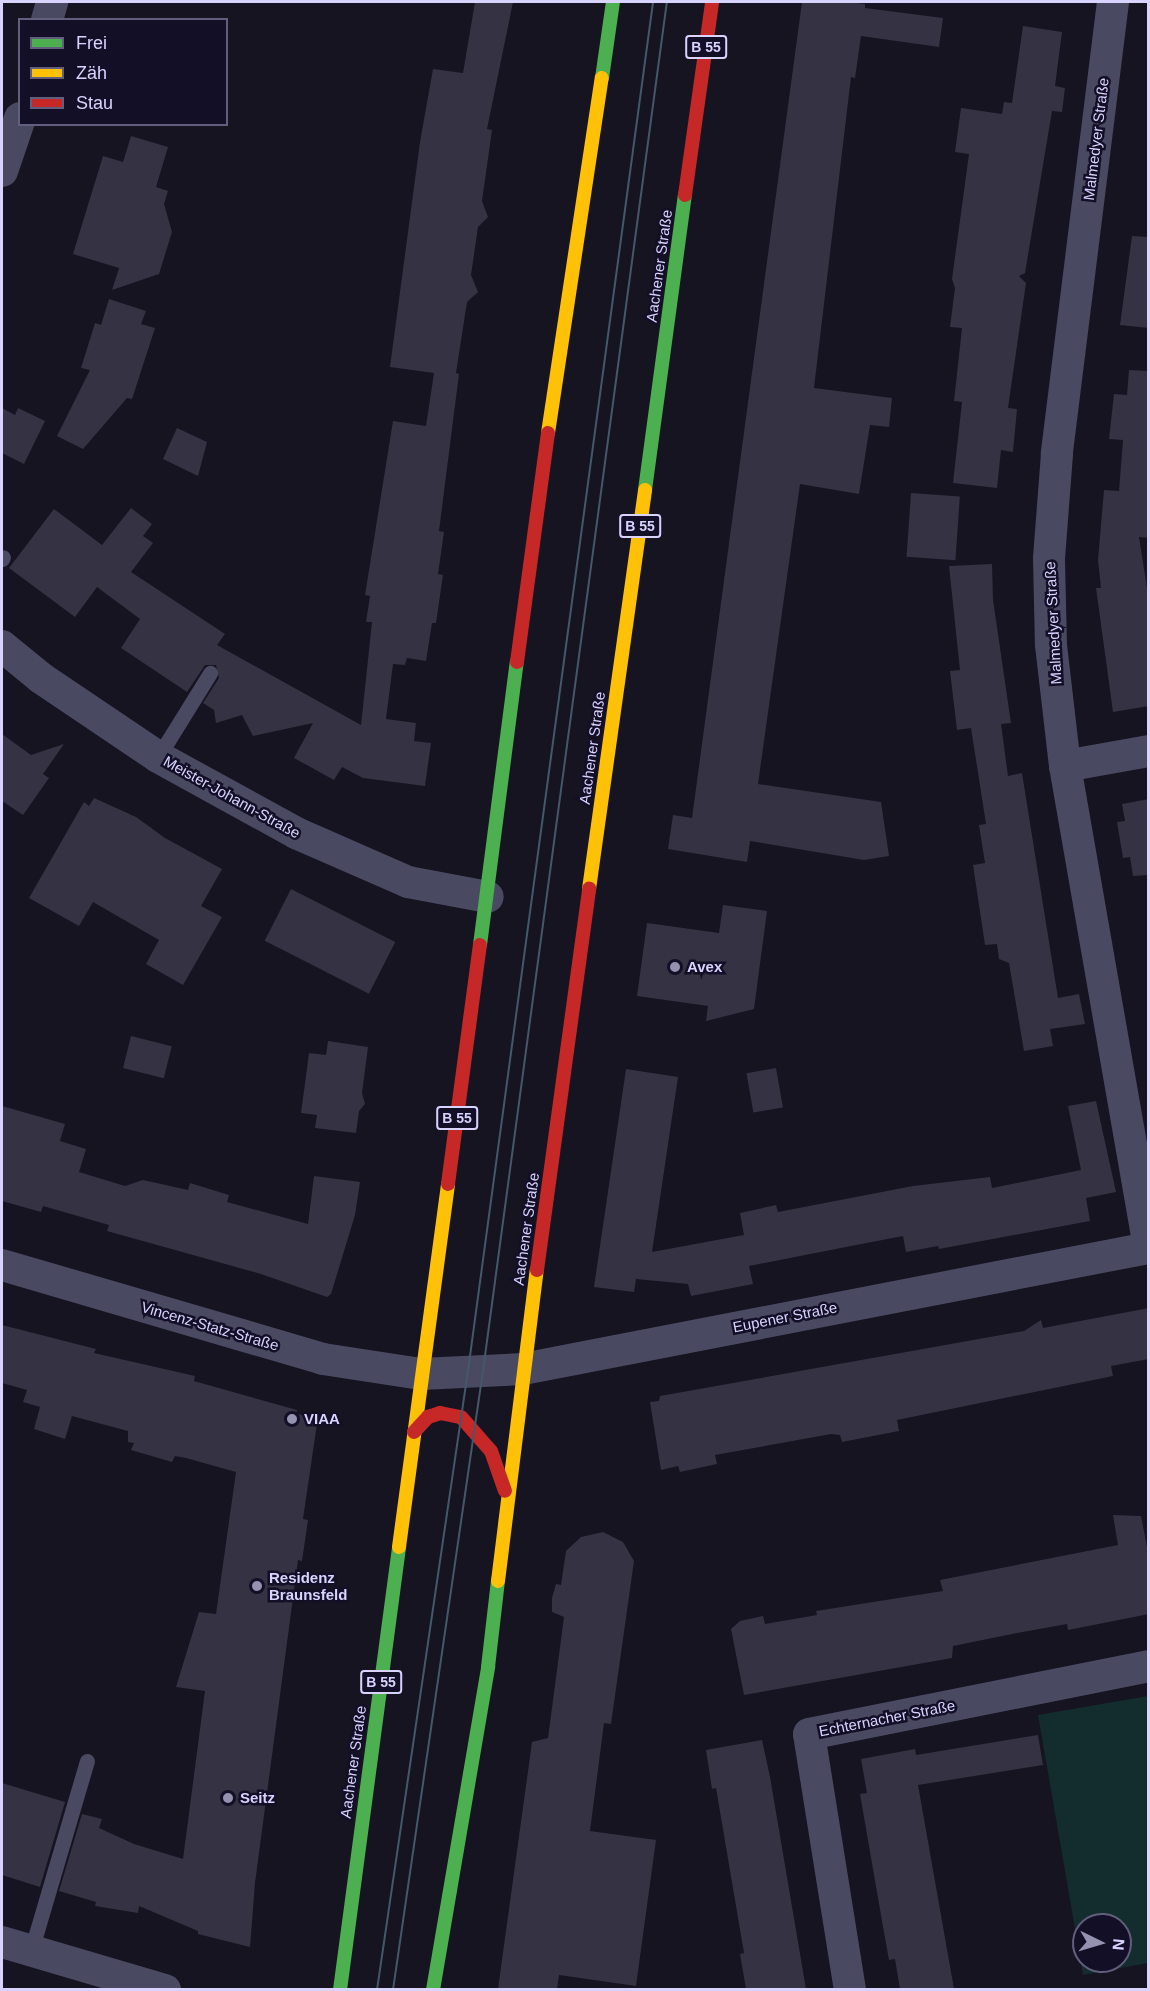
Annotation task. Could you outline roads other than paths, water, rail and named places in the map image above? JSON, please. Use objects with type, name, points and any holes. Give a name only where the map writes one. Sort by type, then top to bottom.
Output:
[{"type":"main road","name":"Aachener Straße","points":[[340,1989],[421,1374],[488,897],[545,455],[613,2]]},
{"type":"main road","name":"Aachener Straße","points":[[434,1989],[488,1667],[523,1369],[712,2]]},
{"type":"main road","name":"Aachener Straße","points":[[414,1432],[428,1417],[440,1413],[460,1417],[491,1451],[507,1499]]},
{"type":"street","points":[[48,18],[52,2]]},
{"type":"street","name":"Malmedyer Straße","points":[[1113,2],[1057,454],[1049,559],[1051,645],[1065,766],[1149,1240]]},
{"type":"street","points":[[2,171],[18,124]]},
{"type":"street","name":"Meister-Johann-Straße","points":[[2,646],[40,678],[158,757],[297,833],[408,882],[488,897]]},
{"type":"street","points":[[1065,766],[1149,752]]},
{"type":"street","name":"Eupener Straße","points":[[421,1374],[523,1369],[1149,1248]]},
{"type":"street","name":"Vincenz-Statz-Straße","points":[[2,1265],[323,1359],[421,1374]]},
{"type":"street","name":"Echternacher Straße","points":[[850,1989],[809,1734],[1149,1666]]},
{"type":"street","points":[[2,1942],[122,1984],[165,1989]]},
{"type":"lane","points":[[158,757],[210,673]]},
{"type":"lane","points":[[31,1951],[87,1761]]},
{"type":"tram line","points":[[377,1990],[468,1371],[653,2]]},
{"type":"tram line","points":[[393,1990],[483,1371],[667,2]]},
{"type":"place","name":"Avex","points":[[675,967]]},
{"type":"place","name":"VIAA","points":[[292,1419]]},
{"type":"place","name":"Residenz Braunsfeld","points":[[257,1586]]},
{"type":"place","name":"Seitz","points":[[228,1798]]}]
